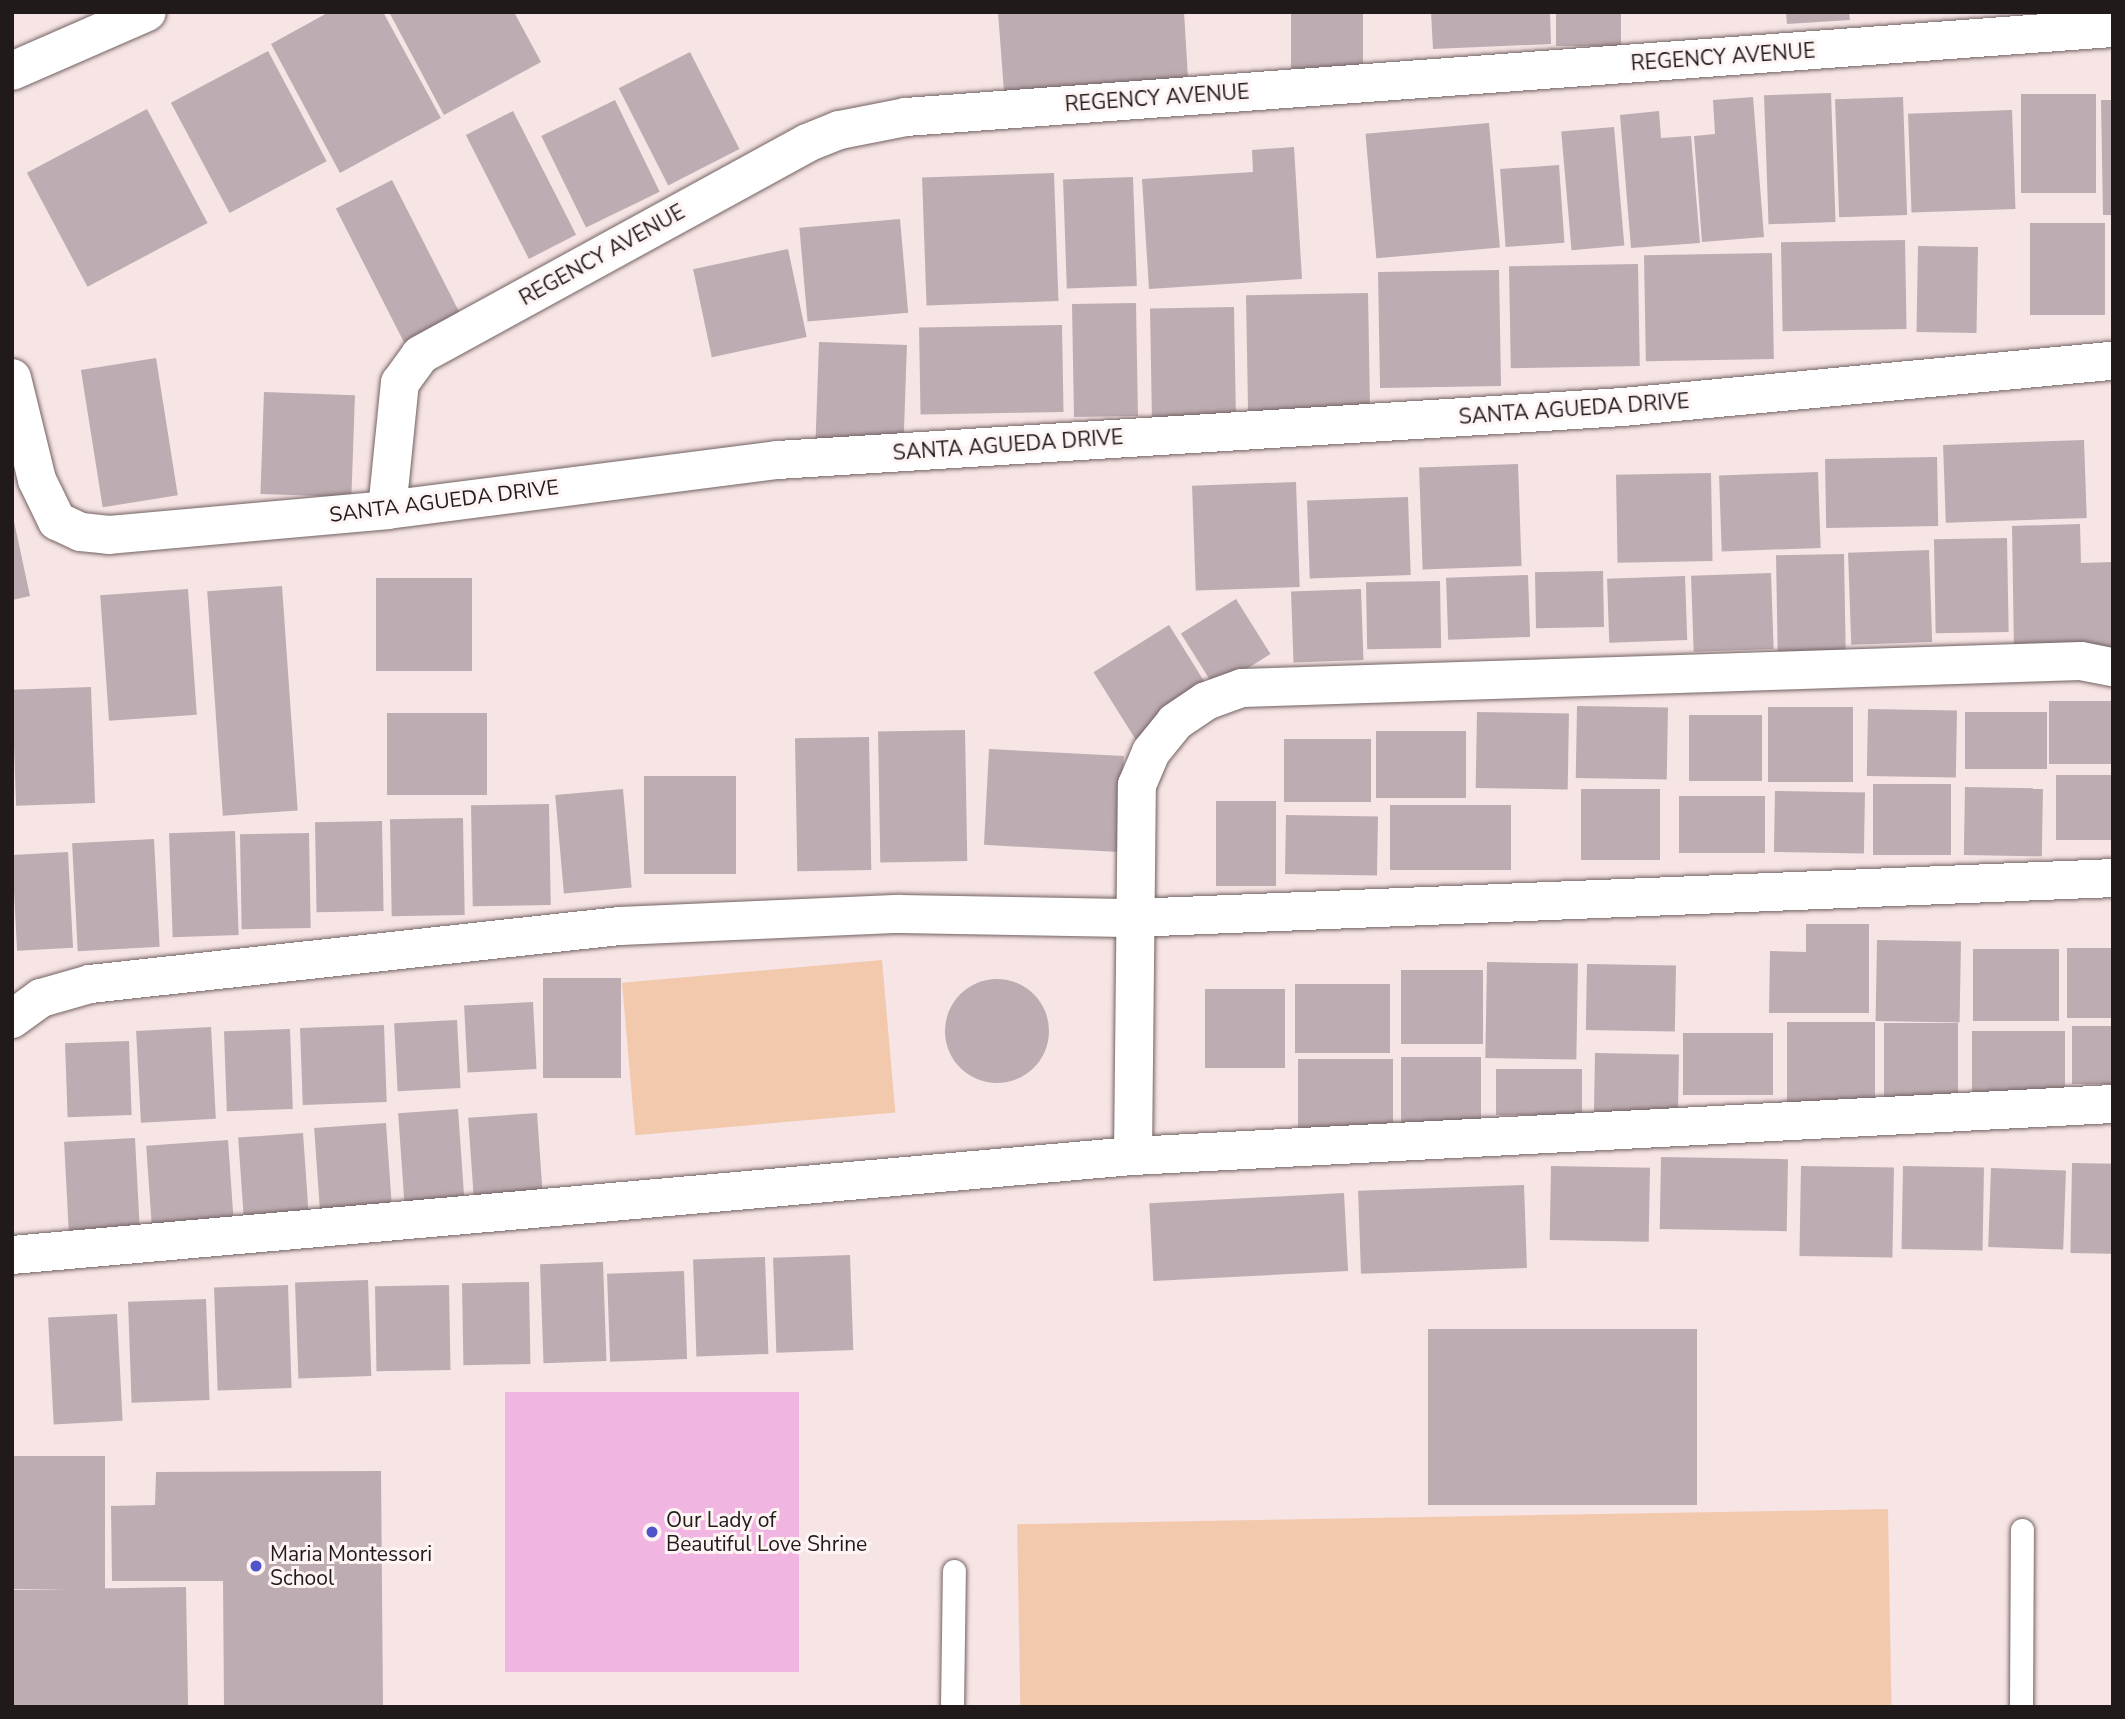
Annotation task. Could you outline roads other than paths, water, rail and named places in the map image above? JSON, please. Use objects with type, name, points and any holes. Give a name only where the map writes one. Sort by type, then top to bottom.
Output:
[{"type":"street","points":[[12,71],[147,12]]},
{"type":"street","name":"REGENCY AVENUE","points":[[387,510],[400,383],[420,355],[807,143],[841,130],[906,117],[2113,28]]},
{"type":"street","name":"SANTA AGUEDA DRIVE","points":[[12,378],[47,503],[57,521],[81,532],[109,535],[387,510],[778,460],[1623,407],[2113,361]]},
{"type":"street","points":[[1133,1156],[1132,918],[1137,785],[1151,752],[1175,722],[1206,701],[1242,688],[2081,661],[2113,667]]},
{"type":"street","points":[[12,1019],[41,998],[90,984],[620,926],[886,914],[1132,918],[2113,878]]},
{"type":"street","points":[[12,1255],[1133,1156],[2113,1104]]},
{"type":"lane","points":[[2021,1707],[2022,1530]]},
{"type":"lane","points":[[953,1707],[954,1571]]},
{"type":"place","name":"Our Lady of Beautiful Love Shrine","points":[[652,1532]]},
{"type":"place","name":"Maria Montessori School","points":[[256,1566]]}]
